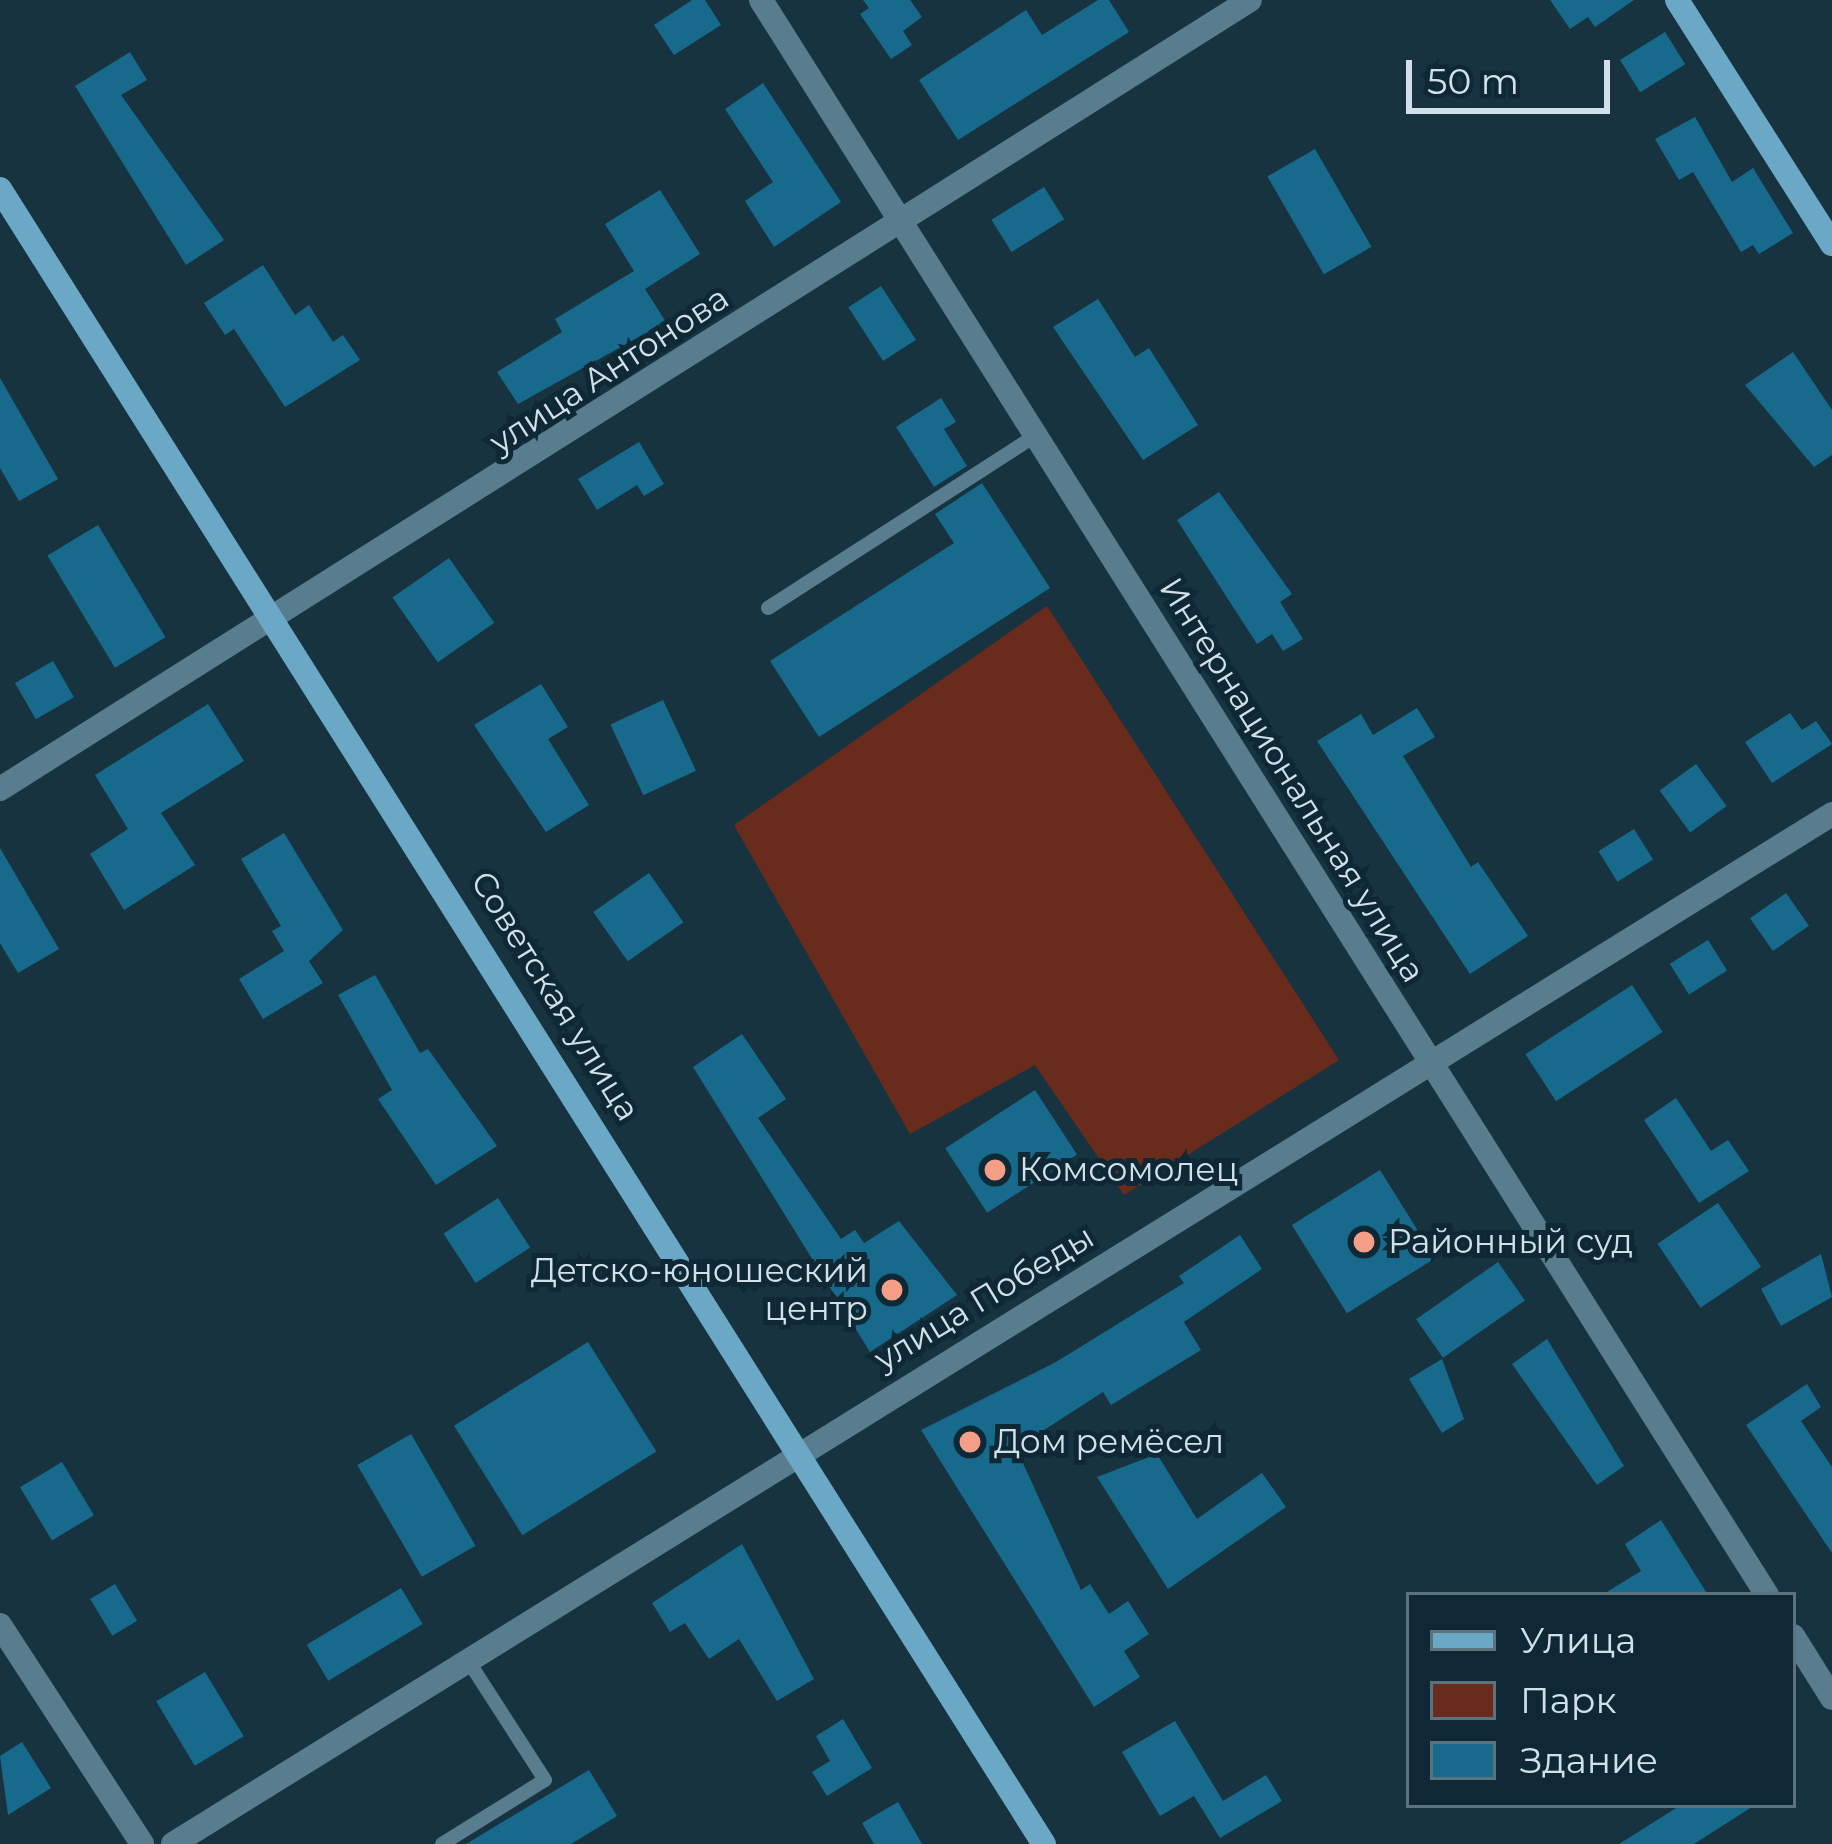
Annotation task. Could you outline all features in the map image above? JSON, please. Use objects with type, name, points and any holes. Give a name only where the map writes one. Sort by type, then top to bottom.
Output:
[{"type":"main road","points":[[1677,0],[1832,244]]},
{"type":"main road","name":"Советская улица","points":[[0,189],[279,621],[1044,1844]]},
{"type":"street","name":"Интернациональная улица","points":[[761,0],[1765,1592]]},
{"type":"street","name":"улица Антонова","points":[[0,789],[279,621],[1250,0]]},
{"type":"street","name":"улица Победы","points":[[172,1844],[799,1447],[1434,1068],[1832,814]]},
{"type":"street","points":[[0,1625],[142,1844]]},
{"type":"street","points":[[1796,1641],[1832,1697]]},
{"type":"lane","points":[[768,608],[1036,435]]},
{"type":"lane","points":[[442,1844],[544,1780],[466,1658]]},
{"type":"green space","points":[[1047,606],[1339,1060],[1124,1195],[1035,1065],[910,1134],[734,825]]},
{"type":"building","points":[[692,0],[705,0],[721,25],[674,55],[654,25]]},
{"type":"building","points":[[863,0],[910,0],[922,17],[903,31],[912,45],[891,59],[860,14],[869,8]]},
{"type":"building","points":[[1098,0],[1109,0],[1129,32],[958,140],[919,80],[1026,10],[1042,35]]},
{"type":"building","points":[[1550,0],[1634,0],[1595,27],[1588,17],[1570,29]]},
{"type":"building","points":[[1665,32],[1685,64],[1640,92],[1620,60]]},
{"type":"building","points":[[130,52],[147,80],[121,95],[224,240],[186,265],[75,86]]},
{"type":"building","points":[[763,83],[841,202],[774,247],[745,201],[773,182],[725,109]]},
{"type":"building","points":[[1695,117],[1732,182],[1753,168],[1793,233],[1759,254],[1753,245],[1741,252],[1693,172],[1679,180],[1655,139]]},
{"type":"building","points":[[1315,149],[1372,247],[1324,274],[1267,176]]},
{"type":"building","points":[[1044,187],[1064,219],[1012,252],[991,220]]},
{"type":"building","points":[[660,190],[700,254],[645,289],[666,322],[518,404],[497,372],[562,332],[555,319],[634,271],[605,224]]},
{"type":"building","points":[[263,265],[295,315],[309,305],[333,342],[343,335],[360,360],[285,407],[234,329],[225,335],[204,303]]},
{"type":"building","points":[[881,286],[916,340],[883,361],[848,307]]},
{"type":"building","points":[[1098,299],[1135,357],[1149,348],[1198,425],[1143,460],[1053,327]]},
{"type":"building","points":[[1793,352],[1832,410],[1832,455],[1814,467],[1745,385]]},
{"type":"building","points":[[0,378],[58,479],[19,501],[0,468]]},
{"type":"building","points":[[941,398],[956,422],[944,429],[967,466],[934,487],[896,427]]},
{"type":"building","points":[[639,442],[664,484],[644,496],[637,485],[597,510],[578,479]]},
{"type":"building","points":[[982,483],[1050,588],[819,737],[770,661],[954,543],[935,514]]},
{"type":"building","points":[[1219,492],[1292,594],[1280,602],[1303,639],[1283,651],[1272,634],[1257,644],[1177,520]]},
{"type":"building","points":[[98,525],[165,637],[115,668],[47,555]]},
{"type":"building","points":[[449,558],[494,623],[438,662],[392,598]]},
{"type":"building","points":[[53,661],[74,697],[36,719],[15,683]]},
{"type":"building","points":[[541,684],[568,727],[548,739],[589,805],[546,832],[474,725]]},
{"type":"building","points":[[663,700],[696,771],[643,795],[610,725]]},
{"type":"building","points":[[208,704],[244,761],[161,813],[195,865],[124,910],[90,854],[128,829],[95,775]]},
{"type":"building","points":[[1417,708],[1435,737],[1403,756],[1471,867],[1478,862],[1528,936],[1470,974],[1317,741],[1361,714],[1373,735]]},
{"type":"building","points":[[1790,713],[1802,730],[1816,721],[1832,744],[1772,783],[1745,742]]},
{"type":"building","points":[[1696,764],[1727,806],[1690,833],[1660,790]]},
{"type":"building","points":[[1634,829],[1653,860],[1617,882],[1598,851]]},
{"type":"building","points":[[284,833],[343,930],[309,961],[323,983],[263,1019],[239,979],[284,951],[272,931],[281,926],[241,859]]},
{"type":"building","points":[[0,848],[59,949],[18,973],[0,943]]},
{"type":"building","points":[[649,873],[683,922],[628,961],[593,912]]},
{"type":"building","points":[[1786,893],[1809,926],[1773,951],[1750,918]]},
{"type":"building","points":[[1708,940],[1727,971],[1689,994],[1670,964]]},
{"type":"building","points":[[375,975],[420,1053],[428,1049],[497,1146],[436,1185],[378,1099],[392,1090],[338,995]]},
{"type":"building","points":[[1632,985],[1662,1032],[1556,1101],[1525,1054]]},
{"type":"building","points":[[742,1034],[786,1099],[758,1118],[841,1239],[855,1230],[864,1243],[899,1221],[957,1295],[870,1352],[693,1067]]},
{"type":"building","points":[[1035,1090],[1077,1155],[987,1213],[945,1148]]},
{"type":"building","points":[[1676,1098],[1711,1151],[1728,1140],[1749,1171],[1699,1203],[1644,1120]]},
{"type":"building","name":"Районный суд","points":[[1380,1170],[1435,1258],[1347,1313],[1292,1225]]},
{"type":"building","points":[[498,1198],[530,1247],[476,1283],[443,1233]]},
{"type":"building","points":[[1718,1203],[1761,1267],[1701,1308],[1657,1244]]},
{"type":"building","points":[[1240,1235],[1262,1269],[1184,1322],[1201,1350],[1111,1405],[1103,1392],[1016,1448],[1081,1590],[1090,1584],[1109,1614],[1128,1601],[1149,1634],[1124,1651],[1140,1677],[1094,1707],[921,1430],[1056,1362],[1184,1283],[1179,1276]]},
{"type":"building","points":[[1821,1254],[1832,1297],[1781,1326],[1761,1289]]},
{"type":"building","points":[[1498,1262],[1525,1301],[1443,1358],[1416,1319]]},
{"type":"building","points":[[1547,1339],[1624,1466],[1597,1485],[1512,1364]]},
{"type":"building","points":[[588,1342],[656,1451],[522,1535],[454,1426]]},
{"type":"building","points":[[1442,1359],[1464,1419],[1442,1433],[1409,1379]]},
{"type":"building","points":[[1807,1384],[1821,1407],[1801,1421],[1832,1467],[1832,1553],[1746,1425]]},
{"type":"building","points":[[411,1434],[476,1546],[422,1577],[357,1465]]},
{"type":"building","points":[[1157,1454],[1197,1519],[1262,1473],[1286,1507],[1168,1589],[1097,1477]]},
{"type":"building","points":[[62,1462],[94,1515],[52,1540],[20,1487]]},
{"type":"building","points":[[1661,1520],[1706,1592],[1607,1592],[1641,1571],[1625,1544]]},
{"type":"building","points":[[742,1544],[814,1679],[777,1701],[739,1639],[709,1659],[685,1623],[670,1632],[652,1603]]},
{"type":"building","points":[[115,1584],[137,1621],[112,1636],[90,1599]]},
{"type":"building","points":[[401,1588],[423,1624],[328,1681],[307,1645]]},
{"type":"building","points":[[205,1672],[244,1736],[195,1766],[156,1701]]},
{"type":"building","points":[[843,1719],[872,1768],[827,1796],[812,1772],[830,1761],[816,1736]]},
{"type":"building","points":[[1175,1721],[1223,1801],[1266,1775],[1282,1801],[1220,1838],[1194,1796],[1160,1816],[1122,1752]]},
{"type":"building","points":[[22,1742],[51,1788],[8,1815],[0,1756]]},
{"type":"building","points":[[589,1770],[617,1816],[571,1844],[466,1844]]},
{"type":"building","points":[[898,1802],[922,1844],[874,1844],[862,1823]]},
{"type":"building","points":[[1676,1808],[1750,1808],[1694,1844],[1619,1844]]},
{"type":"place","name":"Комсомолец","points":[[995,1170]]},
{"type":"place","name":"Районный суд","points":[[1364,1242]]},
{"type":"place","name":"Детско-юношеский центр","points":[[892,1290]]},
{"type":"place","name":"Дом ремёсел","points":[[970,1442]]}]
